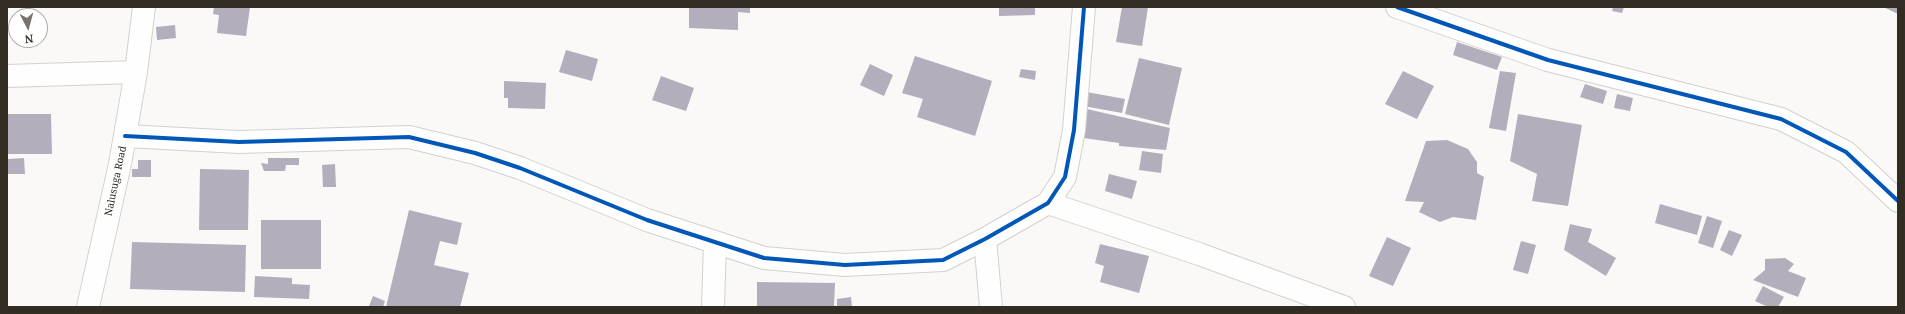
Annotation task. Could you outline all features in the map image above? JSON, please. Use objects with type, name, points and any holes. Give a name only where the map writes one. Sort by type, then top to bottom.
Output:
[{"type":"street","name":"Nalusuga Road","points":[[88,307],[125,136],[136,72],[144,7]]},
{"type":"street","points":[[125,136],[239,142],[410,137],[475,153],[520,168],[647,220],[764,258],[846,265],[943,260],[985,239],[1048,203],[1065,177],[1072,138],[1084,7]]},
{"type":"street","points":[[1397,7],[1548,60],[1781,119],[1846,152],[1898,201]]},
{"type":"street","points":[[7,76],[136,72]]},
{"type":"street","points":[[1048,203],[1286,285],[1344,307]]},
{"type":"street","points":[[985,239],[991,307]]},
{"type":"street","points":[[713,307],[715,242]]},
{"type":"street","points":[[1286,285],[1292,307]]},
{"type":"building","points":[[214,7],[250,7],[246,36],[217,33],[219,15],[213,14]]},
{"type":"building","points":[[689,7],[750,7],[750,13],[738,12],[738,30],[689,28]]},
{"type":"building","points":[[999,7],[1035,7],[1035,15],[999,16]]},
{"type":"building","points":[[1122,7],[1148,7],[1142,46],[1116,42]]},
{"type":"building","points":[[1613,7],[1624,7],[1622,13],[1612,11]]},
{"type":"building","points":[[1883,7],[1898,7],[1898,14]]},
{"type":"building","points":[[175,25],[176,38],[157,40],[156,27]]},
{"type":"building","points":[[1457,42],[1502,57],[1497,70],[1453,55]]},
{"type":"building","points":[[566,50],[598,59],[592,81],[559,72]]},
{"type":"building","points":[[915,56],[992,81],[975,136],[917,117],[923,99],[902,93]]},
{"type":"building","points":[[1139,58],[1182,68],[1169,125],[1125,114]]},
{"type":"building","points":[[870,64],[893,75],[884,96],[860,85]]},
{"type":"building","points":[[1021,69],[1036,71],[1035,80],[1019,77]]},
{"type":"building","points":[[1403,71],[1434,86],[1417,119],[1385,104]]},
{"type":"building","points":[[1500,71],[1516,73],[1506,131],[1489,128]]},
{"type":"building","points":[[661,76],[694,88],[686,111],[652,100]]},
{"type":"building","points":[[504,81],[546,83],[545,109],[508,108],[508,98],[504,98]]},
{"type":"building","points":[[1585,84],[1607,91],[1603,104],[1580,97]]},
{"type":"building","points":[[1081,91],[1125,99],[1122,113],[1078,105]]},
{"type":"building","points":[[1617,94],[1633,98],[1630,111],[1614,108]]},
{"type":"building","points":[[1078,107],[1170,128],[1166,150],[1119,146],[1119,143],[1076,137]]},
{"type":"building","points":[[7,114],[51,114],[52,154],[7,154]]},
{"type":"building","points":[[1518,114],[1582,125],[1568,206],[1532,201],[1537,174],[1510,161]]},
{"type":"building","points":[[1447,140],[1468,149],[1477,162],[1477,173],[1484,177],[1476,220],[1453,217],[1440,222],[1419,212],[1424,202],[1405,201],[1426,141]]},
{"type":"building","points":[[1142,151],[1163,154],[1161,173],[1139,170]]},
{"type":"building","points":[[24,158],[25,174],[7,174],[7,159]]},
{"type":"building","points":[[268,158],[299,158],[299,165],[286,165],[285,171],[264,171],[261,163],[268,164]]},
{"type":"building","points":[[138,160],[151,160],[151,177],[132,177],[132,169],[138,169]]},
{"type":"building","points":[[335,164],[336,187],[323,187],[322,165]]},
{"type":"building","points":[[200,169],[249,170],[248,230],[199,230]]},
{"type":"building","points":[[1109,174],[1137,181],[1132,199],[1105,191]]},
{"type":"building","points":[[1660,204],[1702,216],[1697,235],[1655,223]]},
{"type":"building","points":[[409,210],[462,223],[457,245],[440,241],[434,265],[469,273],[460,307],[386,307]]},
{"type":"building","points":[[1707,216],[1722,221],[1713,248],[1698,243]]},
{"type":"building","points":[[261,220],[321,220],[321,269],[261,269]]},
{"type":"building","points":[[1570,224],[1592,229],[1588,242],[1616,258],[1606,276],[1564,250]]},
{"type":"building","points":[[1729,230],[1742,235],[1732,256],[1720,250]]},
{"type":"building","points":[[1387,237],[1411,248],[1393,286],[1369,276]]},
{"type":"building","points":[[1521,241],[1536,245],[1528,274],[1513,270]]},
{"type":"building","points":[[132,242],[246,245],[245,292],[130,289]]},
{"type":"building","points":[[1100,244],[1149,256],[1139,293],[1100,282],[1104,266],[1095,263]]},
{"type":"building","points":[[1785,258],[1794,264],[1788,271],[1806,278],[1798,297],[1753,280],[1765,270],[1765,259]]},
{"type":"building","points":[[255,276],[292,278],[292,284],[310,285],[309,299],[254,297]]},
{"type":"building","points":[[757,282],[835,283],[834,307],[757,307]]},
{"type":"building","points":[[1763,286],[1784,297],[1778,307],[1768,307],[1755,301]]},
{"type":"building","points":[[373,296],[385,301],[383,307],[369,306]]},
{"type":"building","points":[[851,297],[852,307],[837,307],[837,299]]},
{"type":"cycle path","points":[[125,136],[239,142],[409,137],[475,153],[520,168],[647,220],[764,258],[845,265],[943,260],[985,239],[1048,203],[1065,177],[1074,130],[1084,7]]},
{"type":"cycle path","points":[[1397,7],[1548,60],[1781,119],[1846,152],[1898,201]]}]
